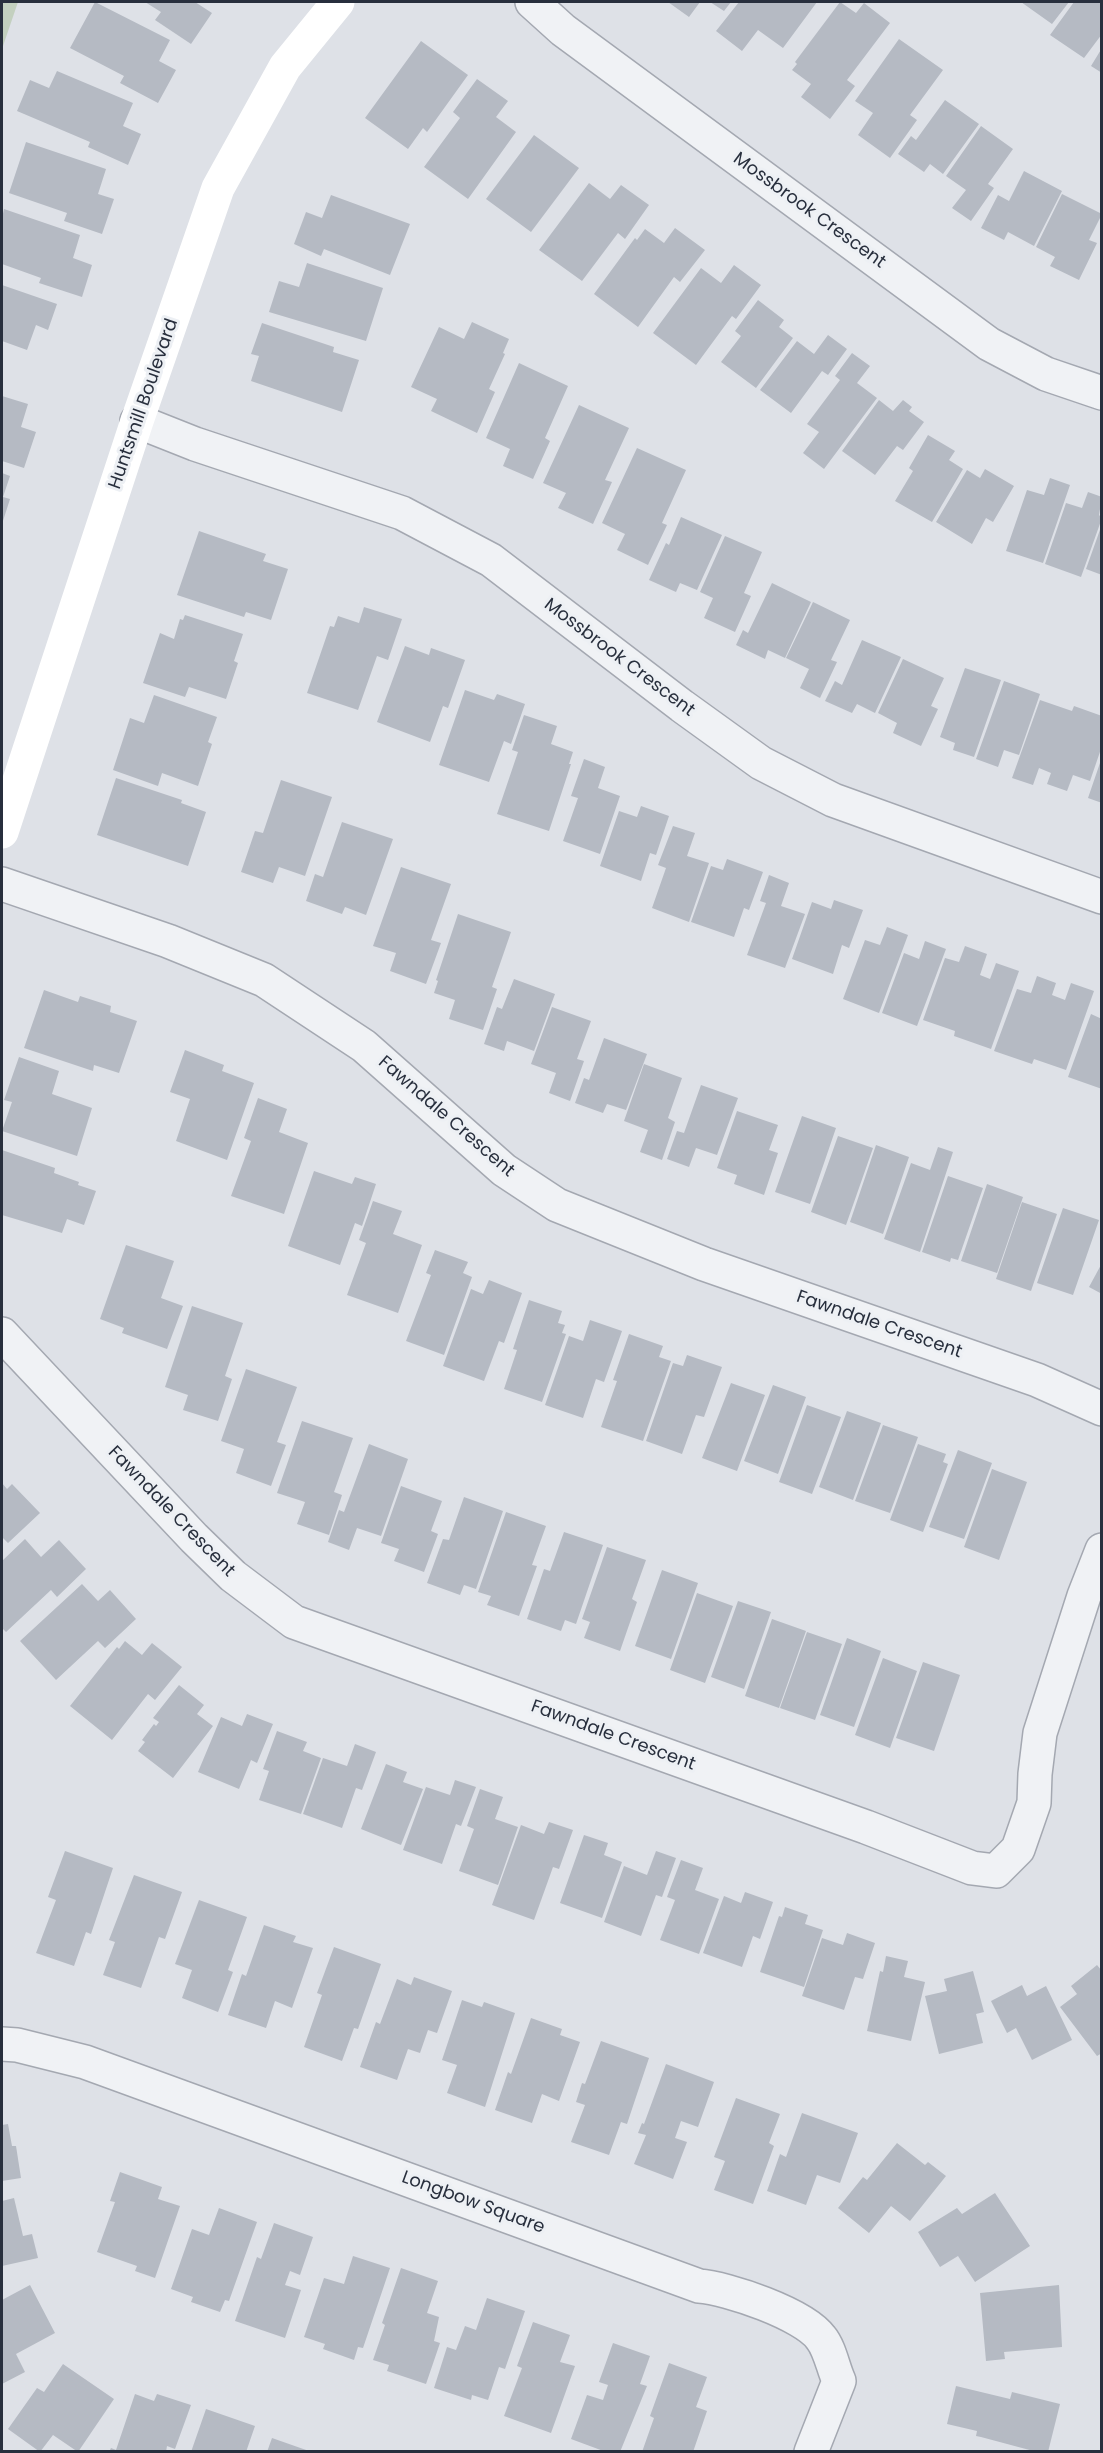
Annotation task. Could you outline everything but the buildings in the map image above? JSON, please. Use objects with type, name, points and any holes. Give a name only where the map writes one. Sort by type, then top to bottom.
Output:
[{"type":"street","name":"Huntsmill Boulevard","points":[[2,832],[137,421],[218,188],[285,67],[338,2]]},
{"type":"street","name":"Mossbrook Crescent","points":[[532,2],[563,30],[989,344],[1046,374],[1101,393]]},
{"type":"street","name":"Mossbrook Crescent","points":[[137,421],[195,444],[402,513],[491,560],[682,706],[761,763],[833,800],[1101,897]]},
{"type":"street","name":"Fawndale Crescent","points":[[2,884],[168,941],[264,980],[364,1046],[504,1170],[557,1205],[704,1264],[1037,1380],[1101,1409]]},
{"type":"street","name":"Fawndale Crescent","points":[[2,1334],[209,1553],[233,1576],[294,1622],[855,1822],[972,1868],[996,1871],[1018,1849],[1034,1803],[1040,1733],[1101,1550]]},
{"type":"street","name":"Longbow Square","points":[[2,2044],[17,2045],[85,2062],[699,2286],[720,2288],[771,2306],[798,2320],[821,2337],[838,2381],[811,2451]]},
{"type":"green space","points":[[2,2],[18,2],[2,49]]}]
